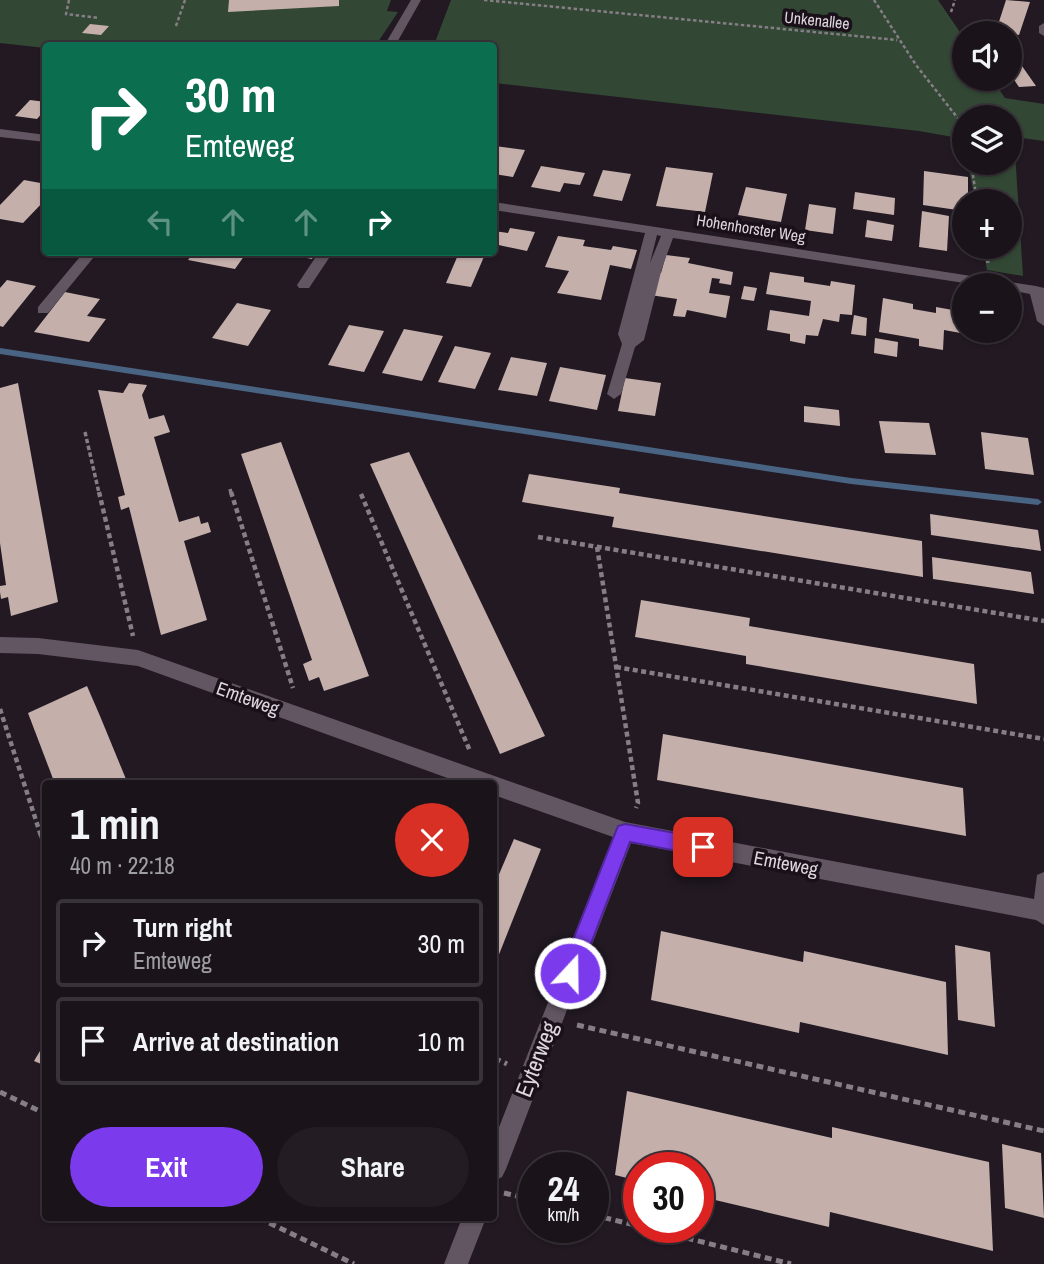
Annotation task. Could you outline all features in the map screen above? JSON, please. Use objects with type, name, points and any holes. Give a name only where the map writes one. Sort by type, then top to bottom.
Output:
[{"type":"street","points":[[390,42],[416,0]]},
{"type":"street","points":[[1044,26],[1044,33]]},
{"type":"street","points":[[0,132],[42,138]]},
{"type":"street","name":"Hohenhorster Weg","points":[[497,206],[952,277]]},
{"type":"street","points":[[614,394],[629,344],[625,334],[652,231]]},
{"type":"street","points":[[629,344],[637,340],[655,268],[668,233]]},
{"type":"street","points":[[43,310],[88,256]]},
{"type":"street","points":[[304,285],[323,256]]},
{"type":"street","points":[[1022,288],[1040,291],[1044,321]]},
{"type":"street","name":"Emteweg","points":[[0,645],[38,646],[138,659],[478,780]]},
{"type":"street","name":"Emteweg","points":[[497,787],[625,832],[1043,913]]},
{"type":"street","name":"Eyterweg","points":[[497,1161],[625,832]]},
{"type":"street","points":[[1043,913],[1044,882]]},
{"type":"street","points":[[456,1264],[473,1221]]},
{"type":"path","points":[[69,0],[66,14],[99,18]]},
{"type":"path","points":[[176,26],[184,0]]},
{"type":"path","name":"Unkenallee","points":[[484,0],[897,40]]},
{"type":"path","points":[[874,0],[897,40],[952,112]]},
{"type":"path","points":[[951,12],[955,0]]},
{"type":"path","points":[[85,432],[138,659]]},
{"type":"path","points":[[230,489],[303,718]]},
{"type":"path","points":[[361,494],[487,780]]},
{"type":"path","points":[[538,537],[1044,621]]},
{"type":"path","points":[[597,547],[638,803],[625,832]]},
{"type":"path","points":[[616,667],[1044,739]]},
{"type":"path","points":[[0,709],[42,838]]},
{"type":"path","points":[[552,1020],[1044,1131]]},
{"type":"path","points":[[0,1092],[42,1112]]},
{"type":"path","points":[[497,1191],[518,1196]]},
{"type":"path","points":[[265,1221],[354,1264]]},
{"type":"path","points":[[708,1243],[791,1264]]},
{"type":"green space","points":[[0,0],[391,0],[387,11],[398,12],[378,42],[42,42],[42,48],[0,43]]},
{"type":"green space","points":[[451,0],[938,0],[952,21],[952,91],[1000,91],[1005,98],[1044,104],[1044,141],[1022,138],[1022,105],[952,105],[952,137],[497,83],[497,42],[435,42]]},
{"type":"green space","points":[[970,175],[1016,175],[1017,189],[973,189]]},
{"type":"green space","points":[[985,259],[1022,259],[1023,276],[1022,273],[987,270]]},
{"type":"building","points":[[229,0],[339,0],[339,6],[228,12]]},
{"type":"building","points":[[1006,0],[1030,2],[1022,26],[1022,21],[999,21]]},
{"type":"building","points":[[90,24],[109,26],[101,35],[82,33]]},
{"type":"building","points":[[1022,66],[1036,86],[1022,87]]},
{"type":"building","points":[[30,100],[42,102],[42,113],[37,119],[15,116]]},
{"type":"building","points":[[497,146],[525,150],[513,177],[497,174]]},
{"type":"building","points":[[541,166],[585,173],[580,185],[564,183],[560,192],[531,187]]},
{"type":"building","points":[[666,167],[713,173],[705,212],[656,206]]},
{"type":"building","points":[[603,170],[631,174],[622,201],[593,196]]},
{"type":"building","points":[[924,171],[968,177],[968,189],[952,189],[952,209],[923,205]]},
{"type":"building","points":[[24,180],[42,183],[42,203],[23,223],[0,219],[0,205]]},
{"type":"building","points":[[746,187],[787,194],[781,222],[738,215]]},
{"type":"building","points":[[855,192],[895,198],[894,215],[853,209]]},
{"type":"building","points":[[809,204],[836,208],[833,234],[805,230]]},
{"type":"building","points":[[922,211],[949,216],[947,251],[919,247]]},
{"type":"building","points":[[867,220],[894,225],[892,241],[865,237]]},
{"type":"building","points":[[510,228],[535,232],[527,251],[497,245],[497,231],[508,233]]},
{"type":"building","points":[[558,236],[585,240],[583,246],[611,250],[613,246],[637,250],[631,269],[610,265],[601,300],[557,293],[569,271],[545,267]]},
{"type":"building","points":[[666,255],[690,258],[688,263],[733,272],[731,285],[719,283],[720,279],[712,278],[709,293],[730,296],[726,318],[687,310],[685,317],[673,316],[677,299],[650,295],[656,272],[661,273]]},
{"type":"building","points":[[191,256],[244,256],[235,269],[188,260]]},
{"type":"building","points":[[458,256],[484,256],[471,287],[446,283]]},
{"type":"building","points":[[770,272],[804,277],[804,282],[830,286],[831,281],[855,285],[852,315],[840,314],[839,322],[823,319],[818,336],[806,335],[805,344],[790,341],[790,334],[767,330],[770,310],[809,316],[811,301],[766,294]]},
{"type":"building","points":[[7,280],[36,286],[3,327],[0,326],[0,288]]},
{"type":"building","points":[[744,286],[757,288],[754,301],[741,299]]},
{"type":"building","points":[[65,292],[100,299],[87,316],[106,319],[89,342],[34,332]]},
{"type":"building","points":[[883,298],[913,304],[913,309],[936,313],[936,307],[952,310],[952,331],[944,330],[943,350],[919,346],[919,339],[879,332]]},
{"type":"building","points":[[237,303],[271,310],[248,346],[212,338]]},
{"type":"building","points":[[854,315],[867,318],[866,336],[851,334]]},
{"type":"building","points":[[349,325],[384,331],[364,372],[328,365]]},
{"type":"building","points":[[404,329],[443,336],[422,381],[382,373]]},
{"type":"building","points":[[875,338],[898,342],[897,357],[874,353]]},
{"type":"building","points":[[455,346],[491,353],[475,389],[438,382]]},
{"type":"building","points":[[511,357],[547,363],[537,396],[498,390]]},
{"type":"building","points":[[560,367],[606,375],[597,410],[549,401]]},
{"type":"building","points":[[625,378],[661,383],[655,416],[618,411]]},
{"type":"building","points":[[18,383],[58,602],[11,616],[8,597],[1,599],[0,592],[0,586],[6,585],[0,543],[0,388]]},
{"type":"building","points":[[129,383],[147,385],[142,395],[149,419],[164,415],[170,432],[154,437],[179,522],[199,516],[201,524],[208,522],[211,532],[184,541],[207,620],[161,635],[129,507],[121,510],[118,497],[125,495],[98,390],[123,393]]},
{"type":"building","points":[[804,406],[839,410],[840,426],[804,422]]},
{"type":"building","points":[[879,421],[929,423],[936,455],[885,453]]},
{"type":"building","points":[[981,432],[1028,438],[1034,475],[985,469]]},
{"type":"building","points":[[281,442],[369,676],[324,691],[319,677],[309,681],[303,664],[312,660],[241,454]]},
{"type":"building","points":[[409,452],[545,736],[500,754],[370,464]]},
{"type":"building","points":[[529,474],[620,488],[619,493],[922,541],[923,577],[612,527],[614,517],[522,502]]},
{"type":"building","points":[[930,514],[1038,530],[1041,551],[931,535]]},
{"type":"building","points":[[932,557],[1031,572],[1034,594],[933,579]]},
{"type":"building","points":[[641,600],[750,618],[749,626],[974,664],[977,704],[746,664],[746,656],[635,637]]},
{"type":"building","points":[[87,686],[126,780],[53,780],[28,713]]},
{"type":"building","points":[[663,734],[963,788],[966,836],[657,780]]},
{"type":"building","points":[[514,839],[541,849],[497,959],[497,879]]},
{"type":"building","points":[[661,931],[803,962],[804,951],[946,982],[948,1055],[800,1022],[799,1033],[651,1000]]},
{"type":"building","points":[[955,945],[990,952],[995,1027],[958,1020]]},
{"type":"building","points":[[42,1048],[42,1064],[34,1061]]},
{"type":"building","points":[[627,1091],[832,1138],[832,1127],[989,1162],[993,1251],[830,1212],[829,1227],[714,1200],[714,1152],[623,1152],[623,1177],[615,1175]]},
{"type":"building","points":[[1002,1144],[1041,1153],[1044,1218],[1005,1208]]},
{"type":"waterway","points":[[0,351],[851,481],[1038,502]]},
{"type":"route","points":[[570,973],[625,832],[703,847]]}]
